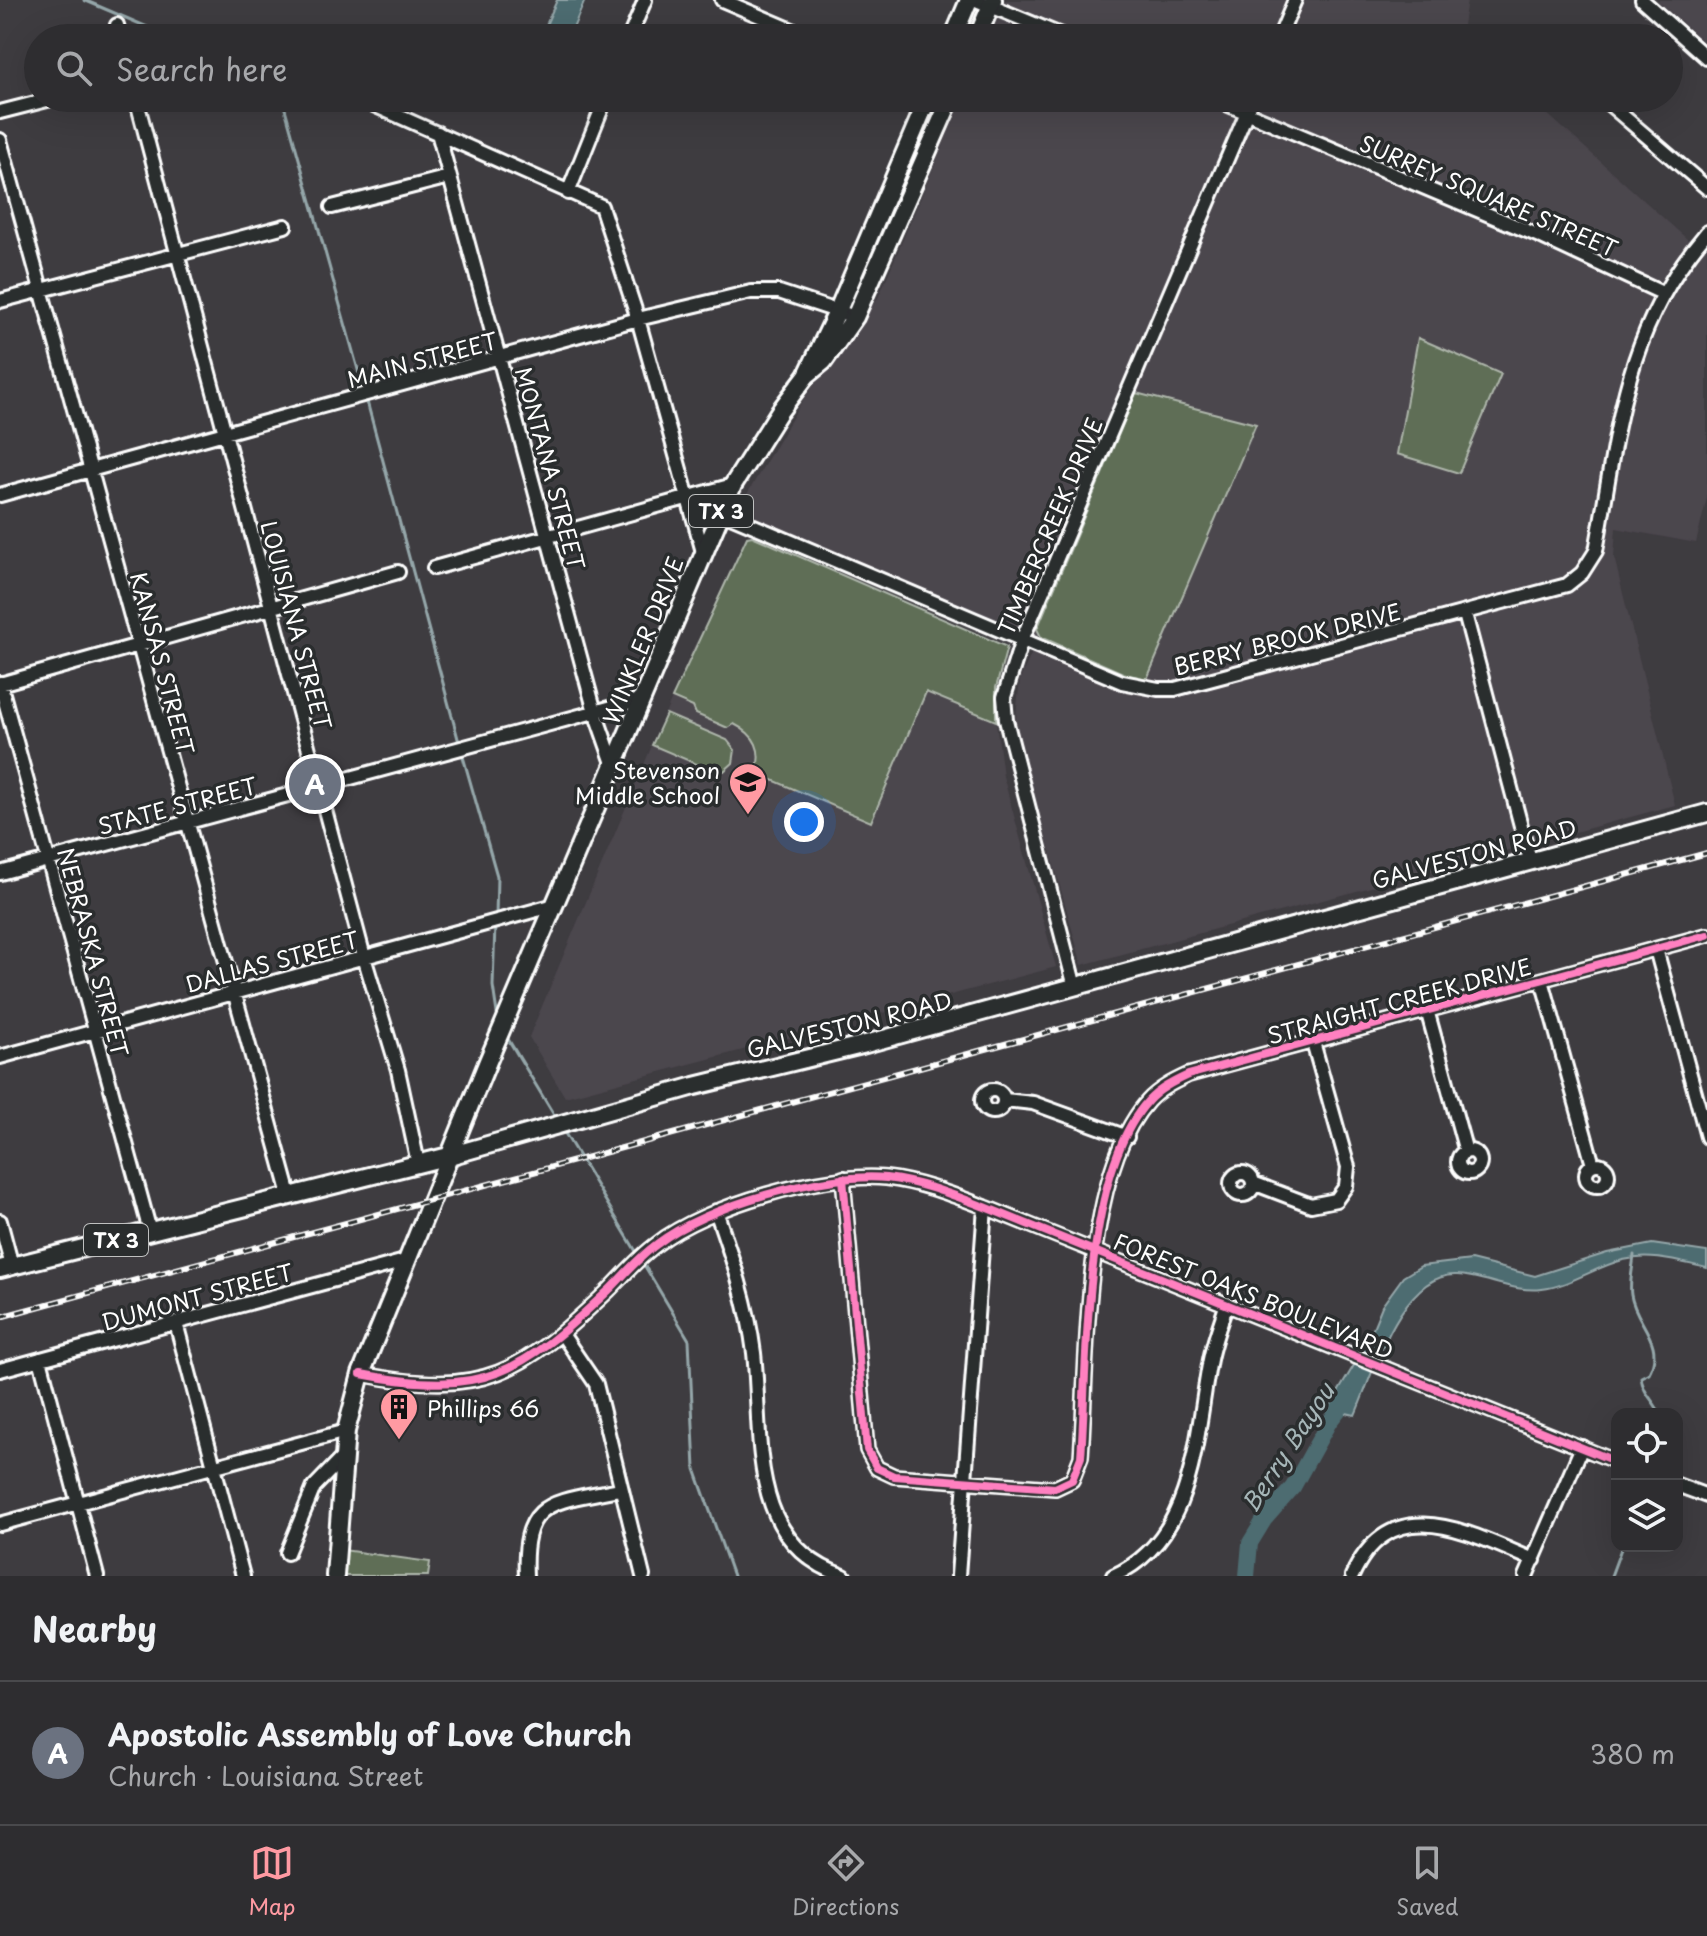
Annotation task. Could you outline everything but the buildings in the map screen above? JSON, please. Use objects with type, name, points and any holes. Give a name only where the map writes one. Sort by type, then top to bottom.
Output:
[{"type":"main road","points":[[959,24],[969,0]]},
{"type":"main road","points":[[980,24],[986,2]]},
{"type":"main road","name":"WINKLER DRIVE","points":[[335,1576],[346,1431],[361,1374],[405,1261],[733,485],[752,452],[807,375],[922,112]]},
{"type":"main road","name":"WINKLER DRIVE","points":[[807,375],[824,361],[855,317],[945,112]]},
{"type":"main road","name":"GALVESTON ROAD","points":[[6,1267],[449,1156],[1707,813]]},
{"type":"street","points":[[635,24],[645,0]]},
{"type":"street","points":[[722,0],[778,24]]},
{"type":"street","points":[[1285,24],[1295,0]]},
{"type":"street","points":[[1642,0],[1669,24]]},
{"type":"street","points":[[986,2],[1036,24]]},
{"type":"street","points":[[1683,37],[1707,58]]},
{"type":"street","points":[[0,112],[24,106]]},
{"type":"street","name":"LOUISIANA STREET","points":[[140,112],[364,957],[391,1046],[418,1163]]},
{"type":"street","points":[[390,112],[601,206],[638,319],[703,552]]},
{"type":"street","points":[[568,193],[600,112]]},
{"type":"street","name":"SURREY SQUARE STREET","points":[[1246,112],[1544,238],[1662,293]]},
{"type":"street","name":"TIMBERCREEK DRIVE","points":[[1075,987],[1006,720],[1004,697],[1022,640],[1246,112]]},
{"type":"street","points":[[1618,112],[1707,188]]},
{"type":"street","name":"MONTANA STREET","points":[[438,133],[595,712],[614,766]]},
{"type":"street","name":"KANSAS STREET","points":[[0,140],[290,1195]]},
{"type":"street","points":[[332,207],[449,177]]},
{"type":"street","points":[[0,301],[285,226]]},
{"type":"street","name":"BERRY BROOK DRIVE","points":[[721,512],[1122,682],[1175,689],[1465,614],[1567,585],[1582,573],[1592,558],[1627,384],[1645,327],[1662,293],[1707,232]]},
{"type":"street","name":"MAIN STREET","points":[[0,495],[638,319],[766,291],[855,317]]},
{"type":"street","points":[[434,568],[733,485]]},
{"type":"street","points":[[0,684],[272,610],[398,572]]},
{"type":"street","points":[[1465,614],[1530,860]]},
{"type":"street","name":"NEBRASKA STREET","points":[[0,684],[150,1231]]},
{"type":"street","name":"STATE STREET","points":[[0,873],[642,699]]},
{"type":"street","name":"DALLAS STREET","points":[[0,1057],[555,905]]},
{"type":"street","name":"STRAIGHT CREEK DRIVE","points":[[843,1178],[867,1450],[871,1462],[894,1476],[1055,1488],[1072,1480],[1081,1457],[1099,1212],[1127,1137],[1148,1100],[1175,1081],[1707,935]]},
{"type":"street","points":[[1656,949],[1707,1137]]},
{"type":"street","points":[[1542,980],[1593,1165]]},
{"type":"street","points":[[1427,1010],[1466,1152]]},
{"type":"street","points":[[1253,1183],[1311,1205],[1336,1200],[1346,1186],[1348,1167],[1313,1042]]},
{"type":"street","points":[[1004,1100],[1033,1103],[1127,1137]]},
{"type":"street","name":"FOREST OAKS BOULEVARD","points":[[361,1374],[414,1384],[475,1382],[534,1356],[676,1229],[716,1211],[843,1178],[905,1181],[985,1207],[1611,1459]]},
{"type":"street","points":[[958,1576],[985,1207]]},
{"type":"street","points":[[716,1211],[734,1263],[748,1319],[754,1354],[758,1452],[767,1489],[792,1542],[810,1561],[844,1576]]},
{"type":"street","points":[[0,1221],[6,1267]]},
{"type":"street","name":"DUMONT STREET","points":[[0,1370],[405,1261]]},
{"type":"street","points":[[1113,1576],[1149,1553],[1170,1527],[1188,1483],[1210,1360],[1226,1306]]},
{"type":"street","points":[[176,1323],[243,1576]]},
{"type":"street","points":[[562,1334],[596,1384],[606,1416],[619,1489],[643,1576]]},
{"type":"street","points":[[40,1359],[97,1576]]},
{"type":"street","points":[[0,1524],[346,1431]]},
{"type":"street","points":[[1526,1576],[1582,1447]]},
{"type":"street","points":[[287,1553],[314,1487],[342,1458]]},
{"type":"street","points":[[1683,1487],[1707,1496]]},
{"type":"street","points":[[526,1576],[525,1540],[537,1514],[559,1502],[619,1489]]},
{"type":"street","points":[[1352,1576],[1369,1550],[1390,1533],[1427,1524],[1456,1527],[1534,1560]]},
{"type":"shaded area","points":[[1005,0],[1467,0],[1463,24],[995,24]]},
{"type":"shaded area","points":[[1657,0],[1707,0],[1707,45]]},
{"type":"shaded area","points":[[957,112],[1545,112],[1688,240],[1707,220],[1707,498],[1696,543],[1616,528],[1614,557],[1675,805],[1082,965],[1015,726],[1020,679],[1039,637],[737,511],[801,403],[878,298]]},
{"type":"shaded area","name":"Stevenson Middle School","points":[[752,536],[926,692],[996,721],[1003,776],[1056,967],[565,1097],[529,1037],[694,646],[718,607],[747,537]]},
{"type":"green space","points":[[1418,338],[1501,374],[1459,473],[1397,454]]},
{"type":"green space","points":[[1136,393],[1256,424],[1147,679],[1125,674],[1041,637],[1037,629]]},
{"type":"green space","points":[[752,536],[1007,647],[996,688],[996,721],[926,692],[871,822],[756,773],[758,750],[748,733],[734,724],[728,728],[696,714],[693,707],[672,698],[747,537]]},
{"type":"green space","points":[[666,714],[727,740],[735,750],[733,763],[724,771],[713,771],[652,745]]},
{"type":"green space","points":[[343,1550],[430,1562],[428,1576],[343,1576]]},
{"type":"water","points":[[557,0],[585,0],[575,24],[546,24]]},
{"type":"water","points":[[1652,1244],[1707,1252],[1707,1268],[1665,1259],[1634,1258],[1613,1263],[1562,1284],[1532,1290],[1467,1276],[1437,1278],[1420,1290],[1392,1328],[1355,1415],[1328,1409],[1366,1345],[1382,1306],[1403,1277],[1421,1266],[1471,1260],[1535,1276],[1607,1253]]},
{"type":"waterway","points":[[84,0],[140,24]]},
{"type":"waterway","points":[[286,112],[364,391]]},
{"type":"waterway","points":[[366,398],[460,746]]},
{"type":"waterway","points":[[462,753],[497,876],[496,917]]},
{"type":"waterway","points":[[495,924],[493,986],[498,1020]]},
{"type":"waterway","points":[[505,1034],[557,1120]]},
{"type":"waterway","points":[[563,1130],[637,1253]]},
{"type":"waterway","points":[[1634,1255],[1631,1295],[1654,1352],[1649,1373],[1641,1377],[1656,1408]]},
{"type":"waterway","points":[[643,1263],[689,1340],[695,1469],[733,1576]]},
{"type":"waterway","name":"Berry Bayou","points":[[1247,1576],[1250,1543],[1264,1520],[1293,1487],[1329,1422],[1349,1397]]},
{"type":"waterway","points":[[1611,1576],[1620,1552]]},
{"type":"railway","points":[[0,1317],[1707,853]]},
{"type":"cycle path","points":[[843,1178],[867,1450],[877,1468],[894,1476],[1055,1488],[1072,1480],[1081,1457],[1092,1270],[1111,1174],[1126,1133],[1157,1093],[1188,1075],[1707,935]]},
{"type":"cycle path","points":[[361,1374],[440,1383],[470,1380],[498,1372],[524,1360],[550,1342],[644,1255],[678,1230],[767,1194],[831,1180],[886,1178],[924,1186],[985,1207],[1611,1460]]},
{"type":"place","name":"Apostolic Assembly of Love Church","points":[[315,784]]},
{"type":"place","name":"Stevenson Middle School","points":[[748,816]]},
{"type":"place","name":"Phillips 66","points":[[399,1441]]}]
